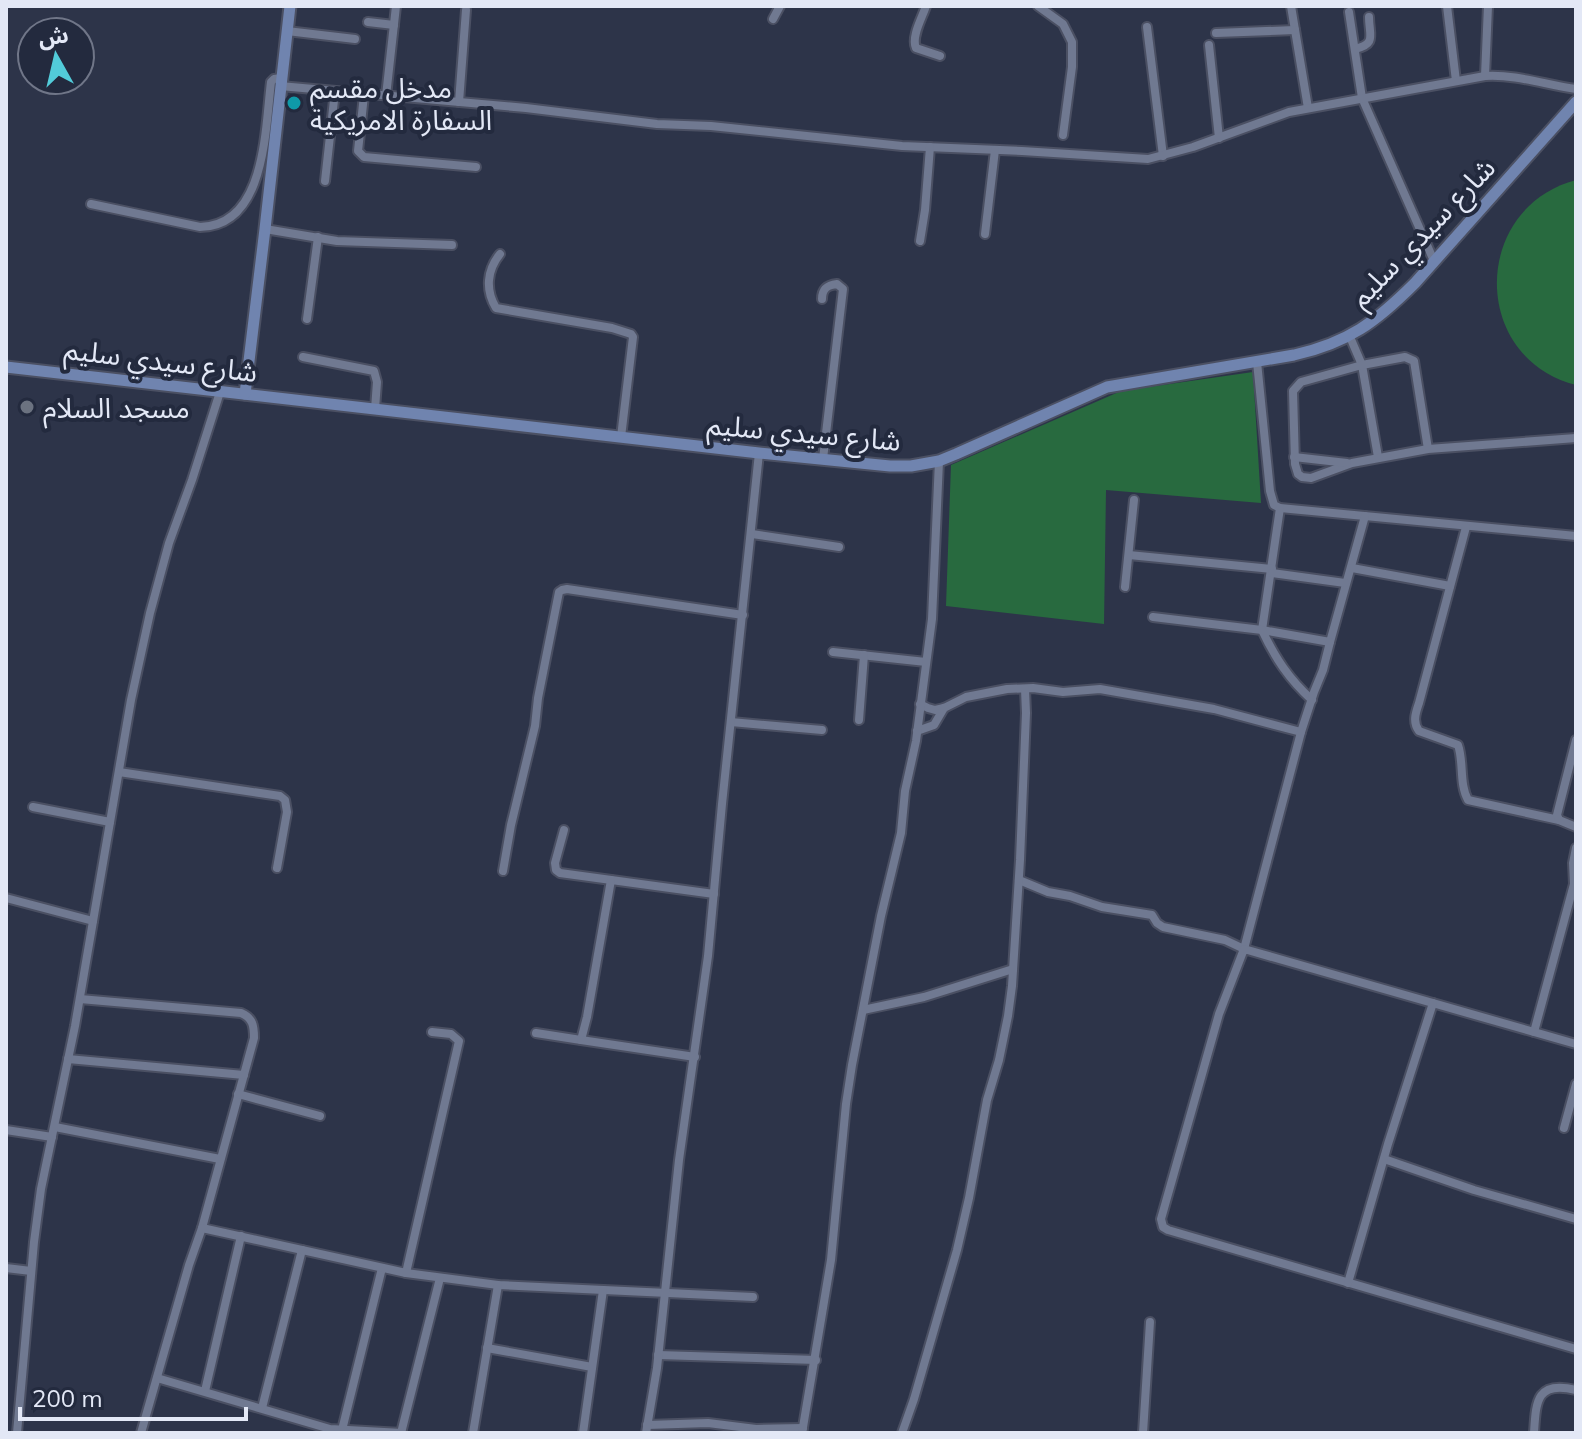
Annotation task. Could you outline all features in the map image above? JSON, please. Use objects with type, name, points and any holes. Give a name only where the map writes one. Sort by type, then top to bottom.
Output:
[{"type":"main road","points":[[245,394],[290,6]]},
{"type":"main road","name":"شارع سيدي سليم","points":[[6,367],[759,453],[911,466],[939,461],[1107,387],[1312,351],[1350,337],[1394,304],[1576,102]]},
{"type":"street","points":[[386,96],[396,6]]},
{"type":"street","points":[[773,19],[780,6]]},
{"type":"street","points":[[926,6],[914,45],[940,56]]},
{"type":"street","points":[[1038,6],[1063,24],[1072,42],[1072,67],[1063,135]]},
{"type":"street","points":[[1291,6],[1308,108]]},
{"type":"street","points":[[1447,6],[1456,81]]},
{"type":"street","points":[[1485,76],[1488,6]]},
{"type":"street","points":[[459,102],[466,10]]},
{"type":"street","points":[[1349,12],[1362,98],[1434,261]]},
{"type":"street","points":[[1355,49],[1370,43],[1369,17]]},
{"type":"street","points":[[368,22],[394,25]]},
{"type":"street","points":[[1147,27],[1163,156]]},
{"type":"street","points":[[1216,33],[1295,30]]},
{"type":"street","points":[[287,31],[355,39]]},
{"type":"street","points":[[1209,45],[1219,138]]},
{"type":"street","points":[[91,204],[200,227],[214,226],[232,218],[249,195],[263,152],[271,82],[274,79],[364,95],[526,108],[657,124],[711,126],[862,143],[1132,159],[1163,156],[1289,112],[1485,76],[1497,75],[1576,89]]},
{"type":"street","points":[[325,181],[335,91]]},
{"type":"street","points":[[364,95],[360,155],[476,167]]},
{"type":"street","points":[[920,241],[930,147]]},
{"type":"street","points":[[985,234],[995,150]]},
{"type":"street","points":[[265,229],[337,241],[452,245]]},
{"type":"street","points":[[307,319],[318,237]]},
{"type":"street","points":[[500,254],[489,276],[491,298],[496,308],[612,328],[633,337],[621,437]]},
{"type":"street","points":[[822,299],[827,287],[837,284],[843,289],[823,459]]},
{"type":"street","points":[[1350,337],[1362,365],[1378,457]]},
{"type":"street","points":[[303,357],[374,371],[377,382],[375,409]]},
{"type":"street","points":[[1428,449],[1414,361],[1405,357],[1301,382],[1293,391],[1294,457],[1298,474],[1302,477],[1311,478],[1378,457],[1428,449],[1576,438]]},
{"type":"street","points":[[1257,362],[1274,505],[1576,536]]},
{"type":"street","points":[[17,1433],[41,1189],[80,999],[131,700],[169,543],[220,392]]},
{"type":"street","points":[[759,453],[708,956],[679,1160],[647,1429],[708,1423],[802,1431],[831,1260],[846,1104],[881,916],[901,833],[905,791],[917,731],[932,619],[939,461]]},
{"type":"street","points":[[1294,457],[1352,463]]},
{"type":"street","points":[[1125,587],[1134,500]]},
{"type":"street","points":[[1280,508],[1262,630],[1285,673],[1312,700]]},
{"type":"street","points":[[1365,516],[1323,670],[1301,732],[1244,949],[1219,1014],[1162,1224],[1168,1230],[1576,1349]]},
{"type":"street","points":[[1466,527],[1419,703],[1416,727],[1419,731],[1458,745],[1464,792],[1468,800],[1559,820],[1576,827]]},
{"type":"street","points":[[752,534],[839,547]]},
{"type":"street","points":[[1129,555],[1272,571],[1345,583]]},
{"type":"street","points":[[1352,568],[1450,586]]},
{"type":"street","points":[[503,871],[535,726],[559,592],[743,615]]},
{"type":"street","points":[[1153,617],[1330,642]]},
{"type":"street","points":[[833,652],[926,662]]},
{"type":"street","points":[[859,720],[864,655]]},
{"type":"street","points":[[920,704],[928,708],[944,708],[966,697],[1007,689],[1118,691],[1214,709],[1301,732]]},
{"type":"street","points":[[902,1433],[918,1387],[966,1211],[987,1100],[1008,1016],[1019,880],[1025,689]]},
{"type":"street","points":[[917,731],[934,725],[944,708]]},
{"type":"street","points":[[731,722],[822,730]]},
{"type":"street","points":[[1559,820],[1559,804],[1576,740]]},
{"type":"street","points":[[119,772],[280,796],[285,800],[287,812],[277,868]]},
{"type":"street","points":[[33,807],[110,822]]},
{"type":"street","points":[[564,830],[555,863],[558,872],[714,894]]},
{"type":"street","points":[[1534,1032],[1574,884],[1576,848]]},
{"type":"street","points":[[581,1040],[611,880]]},
{"type":"street","points":[[1019,880],[1048,892],[1102,907],[1152,915],[1163,927],[1225,940],[1244,949],[1576,1044]]},
{"type":"street","points":[[6,898],[93,921]]},
{"type":"street","points":[[863,1010],[924,997],[1013,969]]},
{"type":"street","points":[[80,999],[241,1013],[248,1016],[254,1028],[254,1038],[202,1228],[141,1433]]},
{"type":"street","points":[[1348,1283],[1433,1003]]},
{"type":"street","points":[[406,1273],[459,1041],[451,1034],[432,1032]]},
{"type":"street","points":[[536,1033],[695,1057]]},
{"type":"street","points":[[68,1059],[244,1075]]},
{"type":"street","points":[[1564,1128],[1576,1084]]},
{"type":"street","points":[[238,1094],[320,1116]]},
{"type":"street","points":[[6,1130],[54,1132],[220,1159]]},
{"type":"street","points":[[1384,1159],[1474,1190],[1576,1219]]},
{"type":"street","points":[[202,1228],[440,1278],[498,1285],[753,1297]]},
{"type":"street","points":[[205,1391],[241,1236]]},
{"type":"street","points":[[262,1408],[302,1250]]},
{"type":"street","points":[[6,1268],[31,1271]]},
{"type":"street","points":[[342,1430],[382,1268]]},
{"type":"street","points":[[157,1378],[329,1431],[402,1433],[440,1278]]},
{"type":"street","points":[[473,1433],[498,1285]]},
{"type":"street","points":[[583,1433],[603,1290]]},
{"type":"street","points":[[1143,1433],[1150,1322]]},
{"type":"street","points":[[487,1348],[592,1367]]},
{"type":"street","points":[[658,1355],[816,1360]]},
{"type":"street","points":[[1534,1433],[1539,1396],[1553,1389],[1576,1390]]},
{"type":"green space","points":[[1576,180],[1576,385],[1541,370],[1517,346],[1502,316],[1497,283],[1502,250],[1517,220],[1542,196]]},
{"type":"green space","points":[[1253,372],[1261,503],[1106,490],[1104,624],[946,606],[951,465],[1121,391]]},
{"type":"place","name":"مدخل مقسم السفارة الامريكية","points":[[294,103]]},
{"type":"place","name":"مسجد السلام","points":[[27,407]]}]
